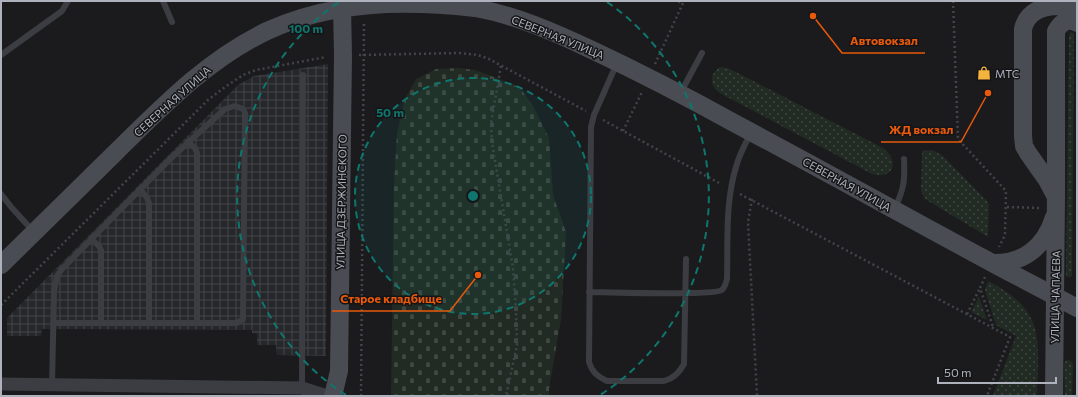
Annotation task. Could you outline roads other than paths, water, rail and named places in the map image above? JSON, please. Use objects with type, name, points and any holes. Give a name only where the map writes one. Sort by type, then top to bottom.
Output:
[{"type":"main road","name":"СЕВЕРНАЯ УЛИЦА","points":[[1,265],[164,105],[202,71],[235,49],[265,32],[312,13],[342,6],[390,1],[424,1],[477,8],[505,15],[538,26],[617,62],[680,94],[1077,308]]},
{"type":"main road","name":"УЛИЦА ДЗЕРЖИНСКОГО","points":[[333,396],[339,371],[343,56],[342,6]]},
{"type":"main road","name":"УЛИЦА ЧАПАЕВА","points":[[1054,396],[1056,203],[1056,35],[1058,28],[1073,15],[1066,6],[1047,6],[1037,10],[1027,17],[1023,29],[1024,146],[1047,180],[1056,203]]},
{"type":"main road","points":[[992,263],[1008,263],[1020,258],[1038,245],[1050,230],[1056,203]]},
{"type":"street","points":[[1,384],[302,388],[327,396]]},
{"type":"lane","points":[[1,54],[62,10],[68,1]]},
{"type":"lane","points":[[163,1],[172,22]]},
{"type":"lane","points":[[680,94],[702,54]]},
{"type":"lane","points":[[617,62],[594,115],[591,127],[589,362],[592,370],[598,377],[606,381],[664,381],[673,378],[680,372],[684,364],[686,259]]},
{"type":"lane","points":[[302,388],[303,75]]},
{"type":"lane","points":[[52,385],[53,323],[54,291],[57,276],[91,239],[188,142],[225,109],[235,106],[243,109],[245,114],[243,319],[237,323],[53,323]]},
{"type":"lane","points":[[589,292],[715,292],[722,290],[727,279],[731,189],[740,154],[751,132]]},
{"type":"lane","points":[[188,142],[195,148],[197,153],[197,323]]},
{"type":"lane","points":[[894,210],[902,193],[905,180],[904,159]]},
{"type":"lane","points":[[140,189],[149,203],[149,323]]},
{"type":"lane","points":[[1,194],[34,233]]},
{"type":"lane","points":[[91,239],[99,246],[101,250],[101,323]]},
{"type":"place","name":"Автовокзал","points":[[813,16]]},
{"type":"place","name":"МТС","points":[[984,73]]},
{"type":"place","name":"ЖД вокзал","points":[[988,93]]},
{"type":"place","name":"Старое кладбище","points":[[478,275]]}]
